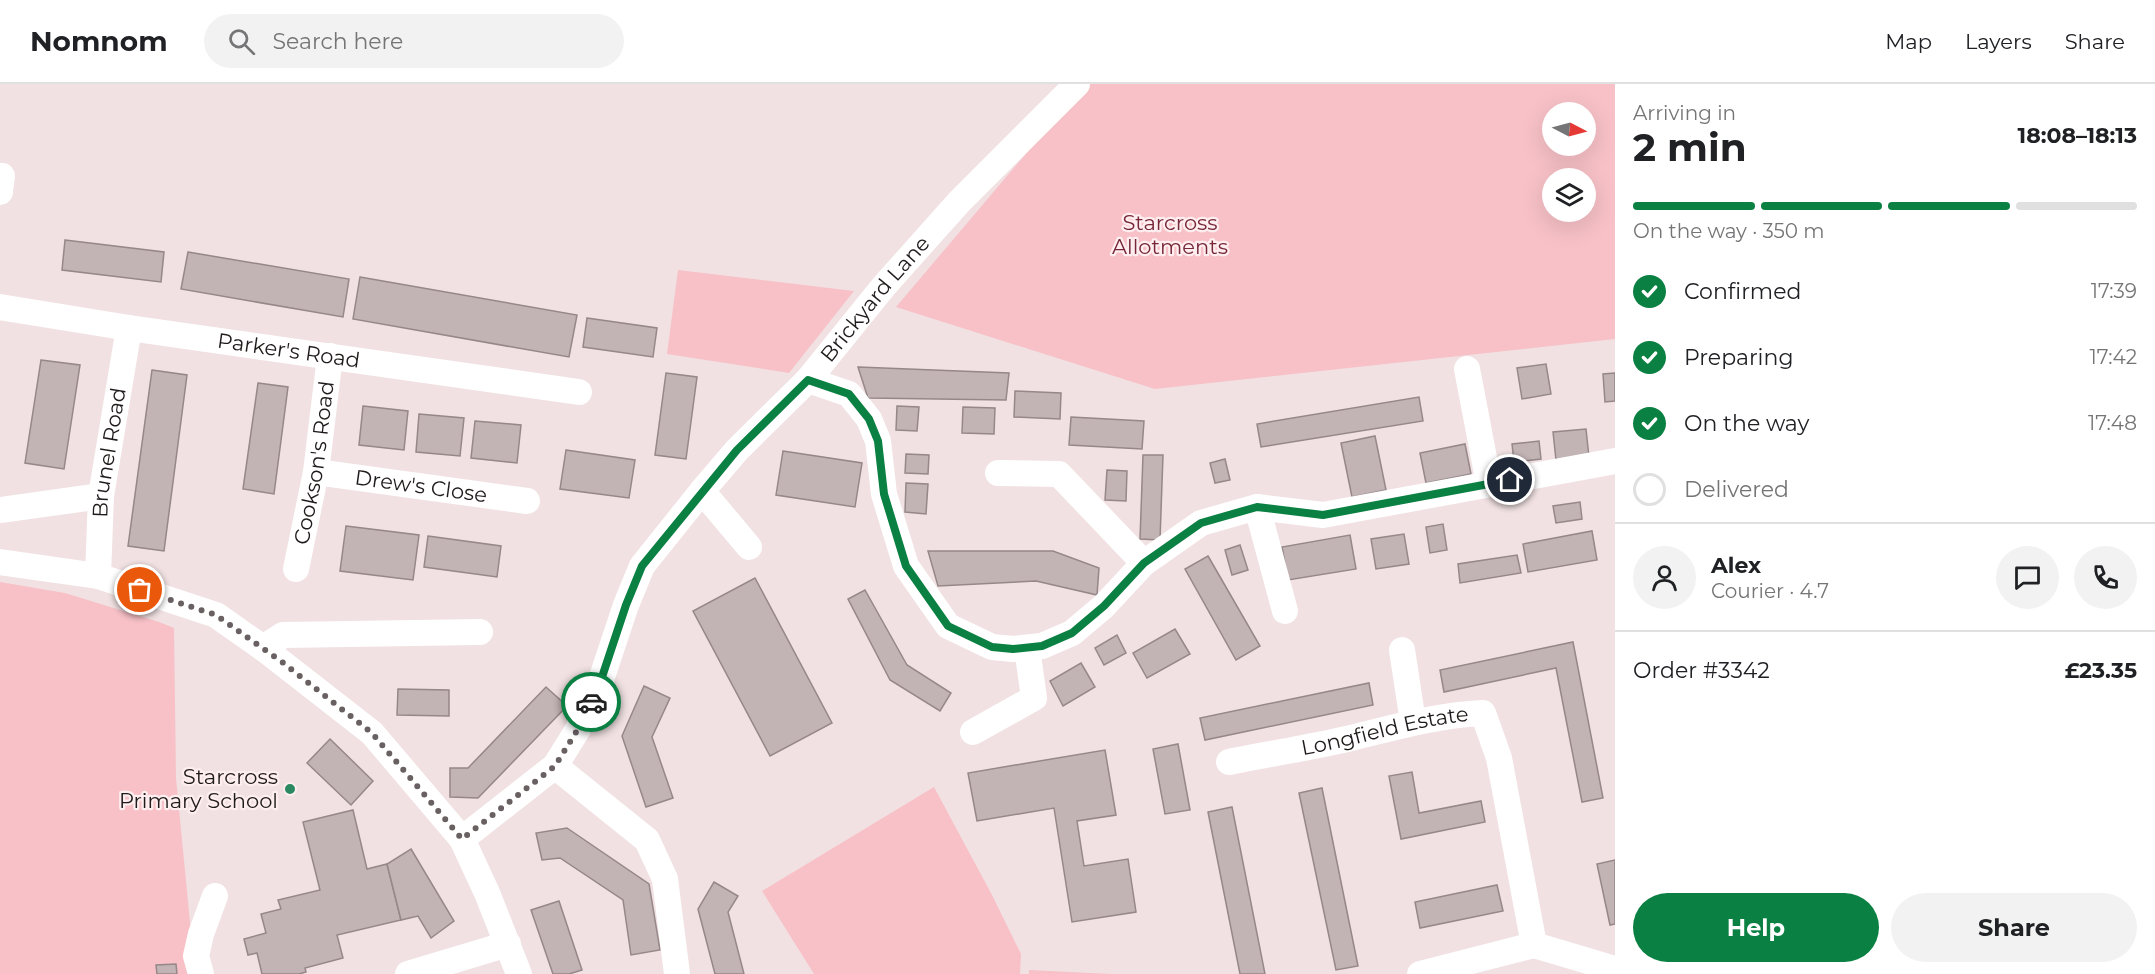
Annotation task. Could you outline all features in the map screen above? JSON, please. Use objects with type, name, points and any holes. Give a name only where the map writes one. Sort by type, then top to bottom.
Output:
[{"type":"street","name":"Brickyard Lane","points":[[462,839],[555,766],[578,729],[601,680],[626,605],[642,566],[702,491],[737,450],[808,380],[884,286],[959,202],[1077,84]]},
{"type":"street","name":"Parker's Road","points":[[0,307],[129,328],[579,392]]},
{"type":"street","name":"Brunel Road","points":[[98,576],[101,496],[129,328]]},
{"type":"street","name":"Cookson's Road","points":[[296,569],[316,472],[330,356]]},
{"type":"street","points":[[1467,369],[1489,484]]},
{"type":"street","points":[[808,380],[849,394],[869,419],[878,441],[884,494],[906,566],[948,626],[992,647],[1013,649],[1042,646],[1072,633],[1104,606],[1144,563],[1201,523],[1257,507],[1323,515],[1615,461]]},
{"type":"street","name":"Drew's Close","points":[[316,472],[527,501]]},
{"type":"street","points":[[998,473],[1059,474],[1144,563]]},
{"type":"street","points":[[702,491],[748,547]]},
{"type":"street","points":[[0,510],[101,496]]},
{"type":"street","points":[[1257,507],[1285,611]]},
{"type":"street","points":[[0,562],[98,576],[216,615],[263,648],[372,733],[462,839],[519,974]]},
{"type":"street","points":[[263,648],[284,635],[480,632]]},
{"type":"street","points":[[973,732],[1034,699],[1027,648]]},
{"type":"street","points":[[1402,650],[1413,722]]},
{"type":"street","name":"Longfield Estate","points":[[1229,762],[1346,739],[1413,722],[1484,713],[1499,758],[1534,945]]},
{"type":"street","points":[[555,766],[647,840],[665,879],[677,974]]},
{"type":"street","points":[[201,974],[196,957],[201,934],[215,896]]},
{"type":"street","points":[[408,974],[508,944]]},
{"type":"street","points":[[1420,974],[1534,945],[1609,970]]},
{"type":"green space","name":"Starcross Allotments","points":[[1085,84],[1615,84],[1615,339],[1155,389],[896,307]]},
{"type":"green space","points":[[678,270],[854,291],[789,373],[667,354]]},
{"type":"green space","points":[[0,582],[65,593],[174,628],[176,778],[195,974],[0,974]]},
{"type":"green space","points":[[934,787],[1021,954],[1020,974],[814,974],[762,891]]},
{"type":"green space","points":[[1029,970],[1111,974],[1029,974]]},
{"type":"building","points":[[65,240],[164,252],[161,282],[62,270]]},
{"type":"building","points":[[188,252],[349,279],[343,317],[181,289]]},
{"type":"building","points":[[360,277],[577,315],[569,357],[353,319]]},
{"type":"building","points":[[587,318],[657,328],[653,357],[583,347]]},
{"type":"building","points":[[41,360],[80,365],[64,469],[25,463]]},
{"type":"building","points":[[1546,364],[1551,394],[1522,399],[1517,368]]},
{"type":"building","points":[[858,367],[1009,373],[1006,400],[868,398]]},
{"type":"building","points":[[152,370],[187,375],[164,551],[128,546]]},
{"type":"building","points":[[666,373],[697,377],[686,459],[655,455]]},
{"type":"building","points":[[1615,373],[1615,401],[1605,402],[1603,374]]},
{"type":"building","points":[[258,383],[288,387],[274,494],[243,489]]},
{"type":"building","points":[[1015,391],[1061,393],[1060,419],[1014,417]]},
{"type":"building","points":[[1419,397],[1423,421],[1261,447],[1257,424]]},
{"type":"building","points":[[363,406],[408,411],[404,450],[359,445]]},
{"type":"building","points":[[897,406],[919,407],[917,431],[896,430]]},
{"type":"building","points":[[963,407],[995,408],[994,434],[962,433]]},
{"type":"building","points":[[419,414],[464,418],[460,456],[416,452]]},
{"type":"building","points":[[1071,417],[1144,421],[1142,449],[1069,445]]},
{"type":"building","points":[[475,421],[521,425],[517,463],[471,458]]},
{"type":"building","points":[[1586,429],[1589,457],[1556,460],[1553,432]]},
{"type":"building","points":[[1375,436],[1386,490],[1352,497],[1341,443]]},
{"type":"building","points":[[1539,441],[1541,459],[1514,462],[1512,444]]},
{"type":"building","points":[[1465,444],[1471,474],[1426,483],[1420,453]]},
{"type":"building","points":[[566,450],[635,460],[629,498],[560,489]]},
{"type":"building","points":[[783,451],[862,463],[855,507],[776,495]]},
{"type":"building","points":[[906,454],[929,455],[928,474],[905,473]]},
{"type":"building","points":[[1143,455],[1163,455],[1160,540],[1140,539]]},
{"type":"building","points":[[1225,459],[1230,480],[1215,483],[1210,463]]},
{"type":"building","points":[[1107,470],[1127,471],[1126,501],[1105,500]]},
{"type":"building","points":[[906,483],[928,484],[926,514],[905,512]]},
{"type":"building","points":[[1580,502],[1582,519],[1556,523],[1553,506]]},
{"type":"building","points":[[1443,524],[1447,550],[1430,553],[1426,527]]},
{"type":"building","points":[[346,526],[419,535],[413,580],[340,571]]},
{"type":"building","points":[[1592,531],[1597,560],[1528,572],[1523,544]]},
{"type":"building","points":[[1404,534],[1409,564],[1376,569],[1371,539]]},
{"type":"building","points":[[1350,535],[1356,569],[1288,580],[1282,547]]},
{"type":"building","points":[[428,536],[501,546],[497,577],[424,567]]},
{"type":"building","points":[[1240,545],[1248,570],[1232,575],[1225,550]]},
{"type":"building","points":[[928,551],[1053,551],[1099,568],[1097,595],[1036,581],[938,586]]},
{"type":"building","points":[[1517,555],[1521,573],[1460,583],[1458,564]]},
{"type":"building","points":[[1208,556],[1260,646],[1236,660],[1185,569]]},
{"type":"building","points":[[755,578],[832,723],[770,756],[693,611]]},
{"type":"building","points":[[865,590],[907,665],[951,693],[940,711],[890,680],[848,599]]},
{"type":"building","points":[[1175,629],[1190,654],[1147,678],[1133,653]]},
{"type":"building","points":[[1117,635],[1126,653],[1104,665],[1095,648]]},
{"type":"building","points":[[1573,642],[1603,798],[1582,802],[1556,668],[1444,692],[1440,670]]},
{"type":"building","points":[[1081,663],[1095,687],[1063,706],[1050,681]]},
{"type":"building","points":[[1369,683],[1373,705],[1205,740],[1200,718]]},
{"type":"building","points":[[644,686],[670,698],[652,737],[673,798],[646,807],[622,736]]},
{"type":"building","points":[[546,687],[567,706],[478,798],[450,797],[450,768],[468,768]]},
{"type":"building","points":[[398,689],[449,690],[449,716],[397,715]]},
{"type":"building","points":[[330,739],[373,781],[351,805],[307,763]]},
{"type":"building","points":[[1178,744],[1190,810],[1165,814],[1153,749]]},
{"type":"building","points":[[1105,750],[1116,815],[1077,821],[1084,866],[1128,859],[1136,912],[1072,922],[1054,808],[977,821],[968,773]]},
{"type":"building","points":[[1412,772],[1419,813],[1481,801],[1485,822],[1401,839],[1389,776]]},
{"type":"building","points":[[1322,788],[1358,966],[1336,970],[1299,793]]},
{"type":"building","points":[[1232,807],[1265,974],[1240,974],[1208,812]]},
{"type":"building","points":[[353,810],[367,869],[387,864],[401,920],[337,935],[343,958],[305,968],[306,972],[299,974],[262,974],[257,953],[248,955],[244,939],[266,933],[261,914],[281,909],[278,900],[320,890],[303,822]]},
{"type":"building","points":[[567,828],[649,884],[660,950],[631,955],[623,900],[560,858],[542,860],[536,833]]},
{"type":"building","points":[[411,849],[454,921],[431,938],[418,916],[401,920],[387,864]]},
{"type":"building","points":[[1615,860],[1615,924],[1610,925],[1597,864]]},
{"type":"building","points":[[714,882],[738,896],[728,912],[744,974],[715,974],[698,909]]},
{"type":"building","points":[[1497,885],[1503,911],[1420,928],[1415,902]]},
{"type":"building","points":[[559,901],[582,970],[569,974],[553,974],[531,910]]},
{"type":"building","points":[[176,964],[177,974],[157,974],[156,965]]},
{"type":"way so far","points":[[140,590],[216,615],[282,662],[372,733],[462,839],[555,766],[578,729],[591,702]]},
{"type":"place","name":"Starcross Primary School","points":[[290,789]]},
{"type":"route","points":[[591,702],[642,566],[737,450],[808,380],[849,394],[869,419],[878,441],[884,494],[906,566],[948,626],[992,647],[1013,649],[1042,646],[1072,633],[1104,606],[1144,563],[1201,523],[1257,507],[1323,515],[1510,480]]}]
